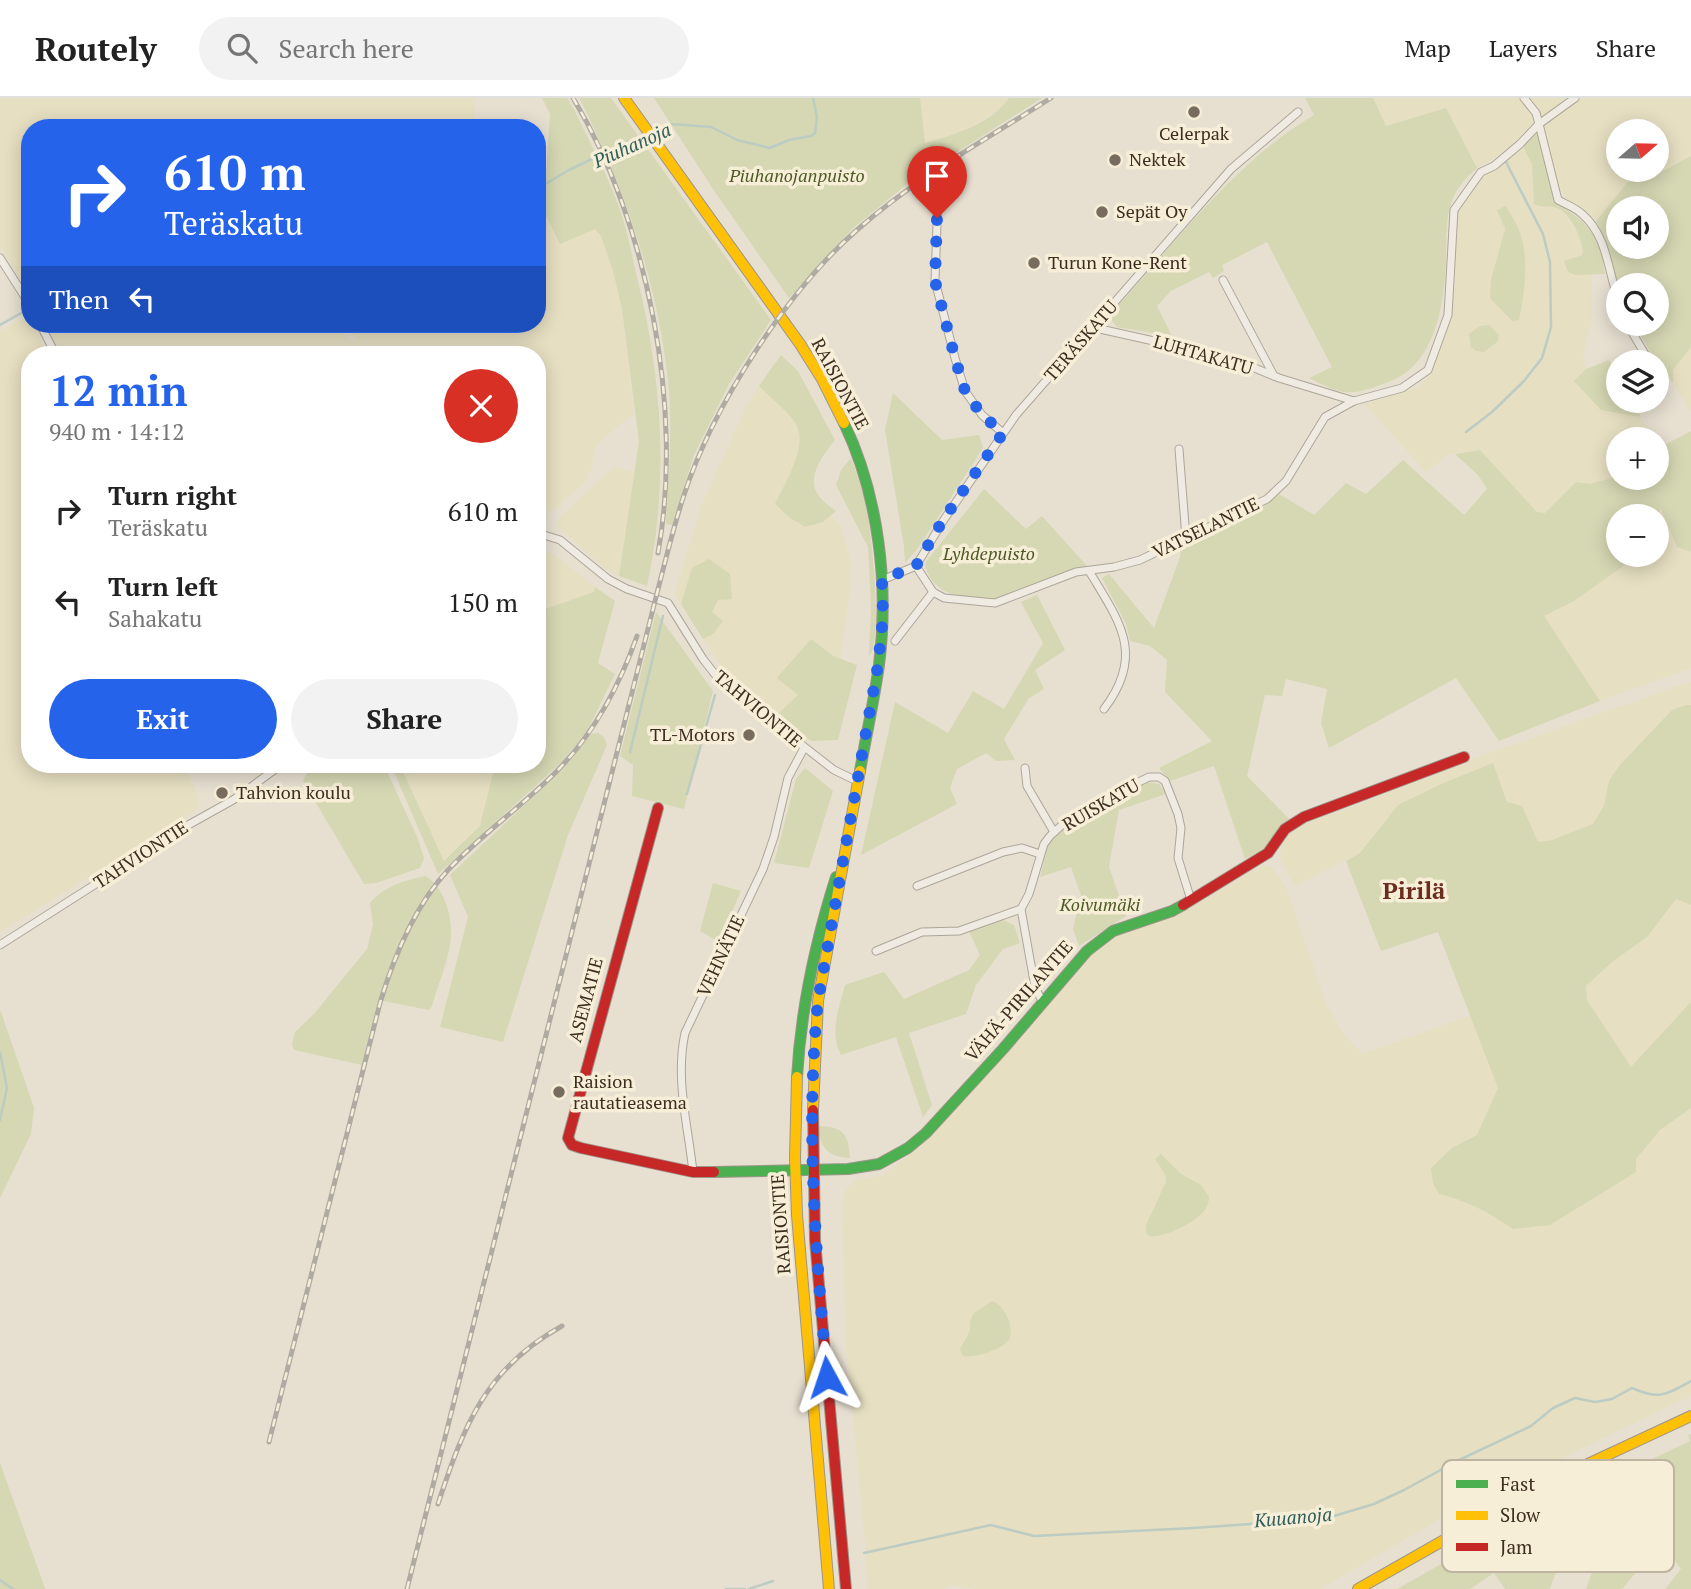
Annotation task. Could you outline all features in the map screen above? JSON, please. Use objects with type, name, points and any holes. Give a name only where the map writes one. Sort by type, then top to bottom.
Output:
[{"type":"main road","name":"RAISIONTIE","points":[[624,98],[781,316],[832,399],[851,439],[867,485],[874,516],[882,580],[880,652],[859,782],[842,861],[817,936],[803,1003],[797,1053],[795,1169],[800,1257],[829,1589]]},
{"type":"main road","name":"VÄHÄ-PIRILANTIE","points":[[795,1169],[866,1167],[879,1164],[908,1149],[1003,1049],[1099,940],[1121,927],[1172,911],[1191,900],[1268,853],[1285,829],[1304,817],[1464,757]]},
{"type":"main road","name":"ASEMATIE","points":[[657,808],[568,1138],[572,1145],[582,1148],[693,1172],[795,1169]]},
{"type":"main road","name":"RAISIONTIE","points":[[842,861],[838,903],[818,1001],[811,1111],[816,1251],[846,1589]]},
{"type":"main road","points":[[1596,1460],[1691,1416]]},
{"type":"main road","points":[[1358,1589],[1442,1541]]},
{"type":"street","points":[[1524,98],[1539,124],[1558,200],[1582,214],[1598,233],[1607,255],[1609,273]]},
{"type":"street","name":"VATSELANTIE","points":[[933,592],[955,601],[995,603],[1068,575],[1140,560],[1267,499],[1286,481],[1325,417],[1354,401],[1402,388],[1429,370],[1448,315],[1454,210],[1481,172],[1494,166],[1539,124],[1575,98]]},
{"type":"street","name":"TERÄSKATU","points":[[916,566],[943,520],[1016,415],[1231,169],[1298,112]]},
{"type":"street","points":[[938,197],[935,281],[955,358],[965,391],[982,415],[1003,433]]},
{"type":"street","points":[[0,258],[21,291]]},
{"type":"street","points":[[1223,280],[1274,376]]},
{"type":"street","name":"LUHTAKATU","points":[[1091,327],[1230,358],[1274,376],[1354,401]]},
{"type":"street","points":[[1179,449],[1186,538]]},
{"type":"street","name":"TAHVIONTIE","points":[[546,536],[560,540],[608,579],[627,589],[668,603],[711,671],[721,682],[834,770],[859,782]]},
{"type":"street","points":[[882,580],[916,566],[933,592],[895,641]]},
{"type":"street","points":[[1089,570],[1119,621],[1127,655],[1113,698],[1104,709]]},
{"type":"street","name":"VEHNÄTIE","points":[[693,1172],[680,1078],[685,1033],[762,869],[774,837],[788,778],[804,748]]},
{"type":"street","points":[[1025,768],[1027,786],[1054,832]]},
{"type":"street","name":"TAHVIONTIE","points":[[0,945],[190,824],[233,800],[270,773]]},
{"type":"street","name":"RUISKATU","points":[[1021,909],[1040,855],[1054,832],[1116,793],[1149,777],[1159,777],[1165,781],[1178,814],[1181,828],[1178,858],[1191,900]]},
{"type":"street","points":[[917,887],[1003,852],[1021,848],[1040,855]]},
{"type":"street","points":[[876,951],[922,932],[959,931],[1021,909],[1035,987],[1042,1002]]},
{"type":"shaded area","points":[[0,98],[476,98],[474,119],[21,119],[21,281],[0,247]]},
{"type":"shaded area","points":[[920,98],[1009,98],[1003,107],[962,132],[924,143]]},
{"type":"shaded area","points":[[1373,98],[1691,98],[1691,156],[1670,167],[1670,119],[1606,119],[1606,182],[1628,182],[1617,196],[1606,196],[1606,209],[1596,221],[1566,199],[1558,184],[1540,119],[1502,154],[1477,168],[1446,108],[1385,126]]},
{"type":"shaded area","points":[[1522,145],[1532,164],[1534,204],[1541,208],[1551,206],[1562,210],[1582,241],[1582,255],[1573,257],[1564,266],[1569,272],[1592,275],[1592,322],[1583,354],[1586,369],[1574,381],[1601,409],[1606,410],[1606,413],[1641,417],[1646,427],[1606,427],[1606,480],[1590,484],[1575,482],[1546,513],[1537,512],[1480,450],[1449,454],[1426,472],[1365,405],[1406,389],[1418,388],[1432,372],[1451,317],[1455,282],[1456,215],[1459,205],[1476,182]],"holes":[[[1505,206],[1521,236],[1524,262],[1519,320],[1504,241]]]},
{"type":"shaded area","points":[[546,210],[595,229],[601,236],[622,309],[634,414],[600,441],[593,453],[592,468],[586,481],[549,514],[546,509],[546,346],[56,346],[49,333],[343,333],[355,342],[353,333],[546,333]]},
{"type":"shaded area","points":[[21,320],[21,333],[37,333],[44,346],[21,346],[21,773],[188,773],[200,802],[195,811],[0,932],[0,331]]},
{"type":"shaded area","points":[[1691,347],[1691,412],[1673,383],[1673,370]]},
{"type":"shaded area","points":[[775,362],[814,465],[813,493],[828,514],[841,526],[851,562],[850,592],[830,734],[805,741],[735,687],[674,594],[702,504],[746,406]]},
{"type":"shaded area","points":[[614,467],[634,472],[619,576],[607,570],[557,526],[559,518]]},
{"type":"shaded area","points":[[1669,528],[1677,547],[1691,552],[1691,668],[1600,701],[1543,616],[1574,601],[1622,567],[1669,567]]},
{"type":"shaded area","points":[[546,553],[552,553],[595,587],[594,592],[546,609]]},
{"type":"shaded area","points":[[1691,681],[1691,705],[1672,710],[1619,766],[1609,781],[1604,806],[1593,824],[1552,840],[1538,842],[1522,806],[1507,802],[1493,763],[1398,805],[1360,853],[1295,886],[1280,859],[1281,845],[1292,830],[1318,818],[1359,805],[1415,780],[1427,779],[1439,771]]},
{"type":"shaded area","points":[[404,773],[493,773],[480,826],[443,862]]},
{"type":"shaded area","points":[[1262,865],[1272,867],[1287,889],[1326,1003],[1343,1033],[1362,1054],[1471,1017],[1498,1088],[1477,1135],[1452,1148],[1439,1194],[1453,1197],[1497,1217],[1513,1229],[1636,1159],[1660,1130],[1691,1108],[1691,1396],[1558,1460],[1442,1460],[1442,1518],[1320,1589],[974,1589],[953,1585],[944,1589],[867,1589],[846,1348],[842,1206],[844,1192],[855,1180],[882,1176],[915,1150],[1018,1040],[1054,992],[1101,944],[1115,934],[1170,917]],"holes":[[[1159,1166],[1201,1185],[1159,1199],[1166,1182],[1165,1174]],[[971,1331],[1006,1344],[970,1358],[964,1339]]]},
{"type":"shaded area","points":[[1676,898],[1691,905],[1691,1002],[1631,1068],[1587,1000],[1586,986],[1612,962],[1647,937]]},
{"type":"green space","points":[[542,98],[567,98],[575,111],[621,213],[644,308],[652,348],[660,427],[659,506],[647,586],[619,576],[639,442],[622,309],[601,236],[595,229],[560,244],[546,216],[550,114]]},
{"type":"green space","points":[[579,98],[611,98],[771,320],[729,384],[694,455],[672,525],[666,524],[670,404],[662,336],[650,280],[624,199]]},
{"type":"green space","name":"Piuhanojanpuisto","points":[[654,98],[920,98],[925,143],[982,122],[1009,98],[1042,98],[907,184],[852,229],[789,298]]},
{"type":"green space","points":[[1305,98],[1373,98],[1386,126],[1446,108],[1477,168],[1460,185],[1450,207],[1443,297],[1434,333],[1426,349],[1416,364],[1403,375],[1360,391],[1340,391],[1309,378],[1332,367],[1267,242],[1222,265],[1224,271],[1213,278],[1209,272],[1171,291],[1157,306],[1172,336],[1117,327],[1111,319],[1115,309],[1208,204],[1259,155],[1314,115]]},
{"type":"green space","points":[[1537,129],[1554,202],[1590,230],[1600,249],[1605,274],[1576,275],[1568,272],[1564,261],[1582,255],[1582,244],[1577,231],[1561,210],[1534,204],[1532,164],[1522,145]]},
{"type":"green space","points":[[1691,156],[1691,347],[1673,370],[1673,383],[1669,378],[1669,350],[1649,350],[1641,336],[1669,336],[1669,273],[1613,273],[1611,259],[1669,259],[1669,196],[1617,196],[1628,182],[1670,182],[1670,167]]},
{"type":"green space","points":[[1506,206],[1520,232],[1525,256],[1519,320],[1512,321],[1490,298],[1491,280],[1505,229],[1497,210]]},
{"type":"green space","points":[[1606,209],[1606,244],[1596,221]]},
{"type":"green space","points":[[1489,325],[1499,335],[1498,341],[1484,352],[1476,351],[1471,347],[1469,334],[1480,326]]},
{"type":"green space","points":[[781,355],[798,371],[835,440],[817,467],[814,482],[819,496],[836,511],[823,522],[805,527],[775,504],[795,463],[800,440],[794,421],[759,386]]},
{"type":"green space","points":[[1606,361],[1606,411],[1601,410],[1574,381],[1586,369]]},
{"type":"green space","points":[[893,393],[942,440],[979,435],[983,448],[918,548],[905,563],[885,430]]},
{"type":"green space","points":[[1618,413],[1639,413],[1641,417]]},
{"type":"green space","points":[[1691,431],[1691,552],[1677,547],[1669,528],[1669,504],[1606,504],[1606,567],[1622,567],[1574,601],[1544,616],[1600,701],[1499,741],[1456,678],[1329,748],[1321,723],[1327,689],[1286,679],[1282,696],[1265,695],[1247,776],[1289,819],[1270,845],[1245,859],[1214,766],[1170,781],[1159,768],[1212,741],[1165,692],[1167,660],[1150,646],[1130,641],[1126,624],[1102,578],[1109,574],[1154,628],[1181,548],[1261,509],[1279,494],[1314,515],[1346,483],[1366,494],[1403,460],[1464,515],[1487,489],[1478,475],[1455,454],[1480,450],[1537,512],[1545,513],[1576,482],[1590,484],[1606,480],[1606,490],[1669,490],[1669,443]]},
{"type":"green space","points":[[851,458],[866,505],[871,537],[876,630],[869,656],[871,608],[868,547],[836,485],[841,470]]},
{"type":"green space","name":"Lyhdepuisto","points":[[984,489],[1026,529],[1042,516],[1087,566],[1000,598],[965,598],[943,590],[928,574],[925,563]]},
{"type":"green space","points":[[709,559],[730,574],[732,599],[718,600],[712,612],[723,621],[714,633],[703,639],[681,604],[692,568]]},
{"type":"green space","points":[[595,587],[615,601],[598,663],[615,674],[587,731],[562,762],[438,874],[394,773],[404,773],[444,861],[480,826],[493,773],[546,773],[546,609],[594,592]]},
{"type":"green space","points":[[1037,595],[1065,650],[1035,670],[1044,689],[1029,698],[1004,739],[1015,760],[996,761],[986,753],[957,769],[950,788],[957,804],[861,855],[895,702],[948,733],[973,691],[1004,709],[1043,643],[1021,602]]},
{"type":"green space","points":[[656,612],[713,691],[684,809],[632,796],[633,765],[620,756]]},
{"type":"green space","points":[[811,639],[833,656],[857,665],[838,740],[811,741],[779,713],[798,695],[777,678]]},
{"type":"green space","points":[[1691,705],[1691,905],[1676,899],[1647,937],[1612,962],[1586,986],[1587,1000],[1631,1067],[1691,1002],[1691,1108],[1660,1130],[1636,1159],[1636,1172],[1550,1225],[1513,1229],[1478,1208],[1439,1194],[1433,1183],[1431,1168],[1452,1148],[1477,1135],[1498,1088],[1438,932],[1381,951],[1346,861],[1360,853],[1398,805],[1493,763],[1507,802],[1522,806],[1538,842],[1552,840],[1593,824],[1604,806],[1609,781],[1619,766],[1672,710]]},
{"type":"green space","points":[[598,733],[604,737],[607,745],[568,835],[503,1042],[440,1027],[468,917],[450,875],[564,768],[591,734]]},
{"type":"green space","points":[[805,768],[833,791],[809,868],[774,863],[796,779]]},
{"type":"green space","points":[[307,773],[388,773],[418,839],[424,858],[420,868],[376,883],[364,884],[303,781]]},
{"type":"green space","name":"Koivumäki","points":[[1147,782],[1159,784],[1166,794],[1119,810],[1109,867],[1126,916],[1079,946],[1073,929],[1081,895],[1071,867],[1040,877],[1048,845],[1056,834],[1067,826]]},
{"type":"green space","points":[[425,876],[441,893],[451,927],[446,962],[429,1010],[378,1000],[362,1065],[294,1050],[292,1044],[295,1032],[314,1014],[367,949],[373,925],[370,903],[395,885]]},
{"type":"green space","points":[[713,883],[741,891],[719,942],[700,931]]},
{"type":"green space","points":[[1003,920],[1014,925],[1020,943],[1003,949],[976,985],[966,1014],[909,1033],[932,1105],[923,1117],[896,1037],[841,1055],[835,1029],[845,985],[884,972],[904,999],[969,970],[980,955],[968,929]]},
{"type":"green space","points":[[0,1009],[34,1108],[31,1134],[0,1198]]},
{"type":"green space","points":[[818,1126],[833,1128],[843,1133],[848,1142],[850,1158],[836,1156],[823,1146]]},
{"type":"green space","points":[[1161,1154],[1181,1174],[1201,1185],[1209,1200],[1202,1213],[1189,1223],[1163,1235],[1149,1236],[1146,1225],[1166,1182],[1165,1174],[1155,1159]]},
{"type":"green space","points":[[992,1301],[1001,1307],[1007,1317],[1011,1329],[1009,1339],[988,1352],[963,1356],[960,1349],[970,1331],[970,1321],[974,1313]]},
{"type":"green space","points":[[1691,1434],[1691,1589],[1665,1589],[1681,1569],[1674,1559],[1674,1460],[1650,1460],[1690,1441],[1688,1435]]},
{"type":"green space","points":[[0,1463],[45,1588],[46,1589],[0,1589]]},
{"type":"green space","points":[[1442,1563],[1442,1572],[1556,1572],[1550,1589],[1505,1589],[1494,1573],[1470,1589],[1397,1589]]},
{"type":"green space","points":[[1592,1572],[1636,1572],[1622,1589],[1586,1589]]},
{"type":"waterway","name":"Piuhanoja","points":[[653,130],[671,124],[711,127],[737,140],[770,148],[815,133],[817,117],[813,98]]},
{"type":"waterway","name":"Piuhanoja","points":[[546,184],[644,134]]},
{"type":"waterway","points":[[1466,432],[1492,412],[1524,381],[1542,358],[1551,327],[1550,262],[1543,234],[1505,160]]},
{"type":"waterway","name":"Piuhanoja","points":[[0,325],[21,313]]},
{"type":"waterway","points":[[630,752],[663,616]]},
{"type":"waterway","points":[[687,794],[715,695]]},
{"type":"waterway","points":[[0,1052],[7,1088],[0,1120]]},
{"type":"waterway","name":"Kuuanoja","points":[[1459,1460],[1531,1426],[1553,1408],[1575,1398],[1595,1402],[1612,1399],[1632,1388],[1656,1395],[1675,1390],[1691,1381]]},
{"type":"waterway","name":"Kuuanoja","points":[[864,1553],[991,1525],[1034,1536],[1193,1528],[1334,1516],[1374,1504],[1442,1469]]},
{"type":"waterway","points":[[0,1580],[13,1589]]},
{"type":"waterway","points":[[749,1589],[773,1581]]},
{"type":"waterway","points":[[726,1589],[745,1589]]},
{"type":"railway","points":[[573,98],[599,147],[622,201],[640,259],[653,318],[662,379],[666,439],[665,497],[658,553]]},
{"type":"railway","points":[[407,1589],[656,597],[680,507],[697,461],[713,425],[755,352],[779,317],[831,255],[903,193],[1051,98]]},
{"type":"railway","points":[[269,1442],[380,1003],[407,932],[425,899],[448,870],[555,773],[582,742],[604,709],[637,636]]},
{"type":"railway","points":[[438,1504],[458,1449],[481,1401],[514,1360],[562,1326]]},
{"type":"traffic: fast","points":[[844,423],[866,480],[882,573],[879,665],[860,771]]},
{"type":"traffic: fast","points":[[797,1077],[810,976],[836,877]]},
{"type":"traffic: fast","points":[[714,1172],[848,1169],[879,1164],[908,1148],[926,1133],[1003,1049],[1087,951],[1113,931],[1183,905]]},
{"type":"traffic: slow","points":[[624,98],[800,344],[822,379],[844,423]]},
{"type":"traffic: slow","points":[[813,1110],[818,1001],[860,771]]},
{"type":"traffic: slow","points":[[797,1077],[797,1215],[829,1589]]},
{"type":"traffic: slow","points":[[1596,1460],[1691,1416]]},
{"type":"traffic: slow","points":[[1358,1589],[1442,1541]]},
{"type":"traffic: jam","points":[[1183,905],[1268,853],[1285,829],[1304,817],[1464,757]]},
{"type":"traffic: jam","points":[[658,808],[568,1138],[572,1145],[581,1148],[693,1172],[714,1172]]},
{"type":"traffic: jam","points":[[813,1110],[815,1240],[846,1589]]},
{"type":"place","name":"Celerpak","points":[[1194,112]]},
{"type":"place","name":"Nektek","points":[[1115,160]]},
{"type":"place","name":"Sepät Oy","points":[[1102,212]]},
{"type":"place","name":"Turun Kone-Rent","points":[[1034,263]]},
{"type":"place","name":"TL-Motors","points":[[749,735]]},
{"type":"place","name":"Tahvion koulu","points":[[222,793]]},
{"type":"place","name":"Raision rautatieasema","points":[[559,1092]]},
{"type":"district","name":"Pirilä","points":[[1414,891]]},
{"type":"route","points":[[827,1377],[815,1240],[811,1111],[813,1052],[818,1001],[838,903],[842,861],[863,760],[882,638],[882,580],[916,566],[943,520],[1003,433],[982,415],[965,391],[935,281],[937,218]]}]
